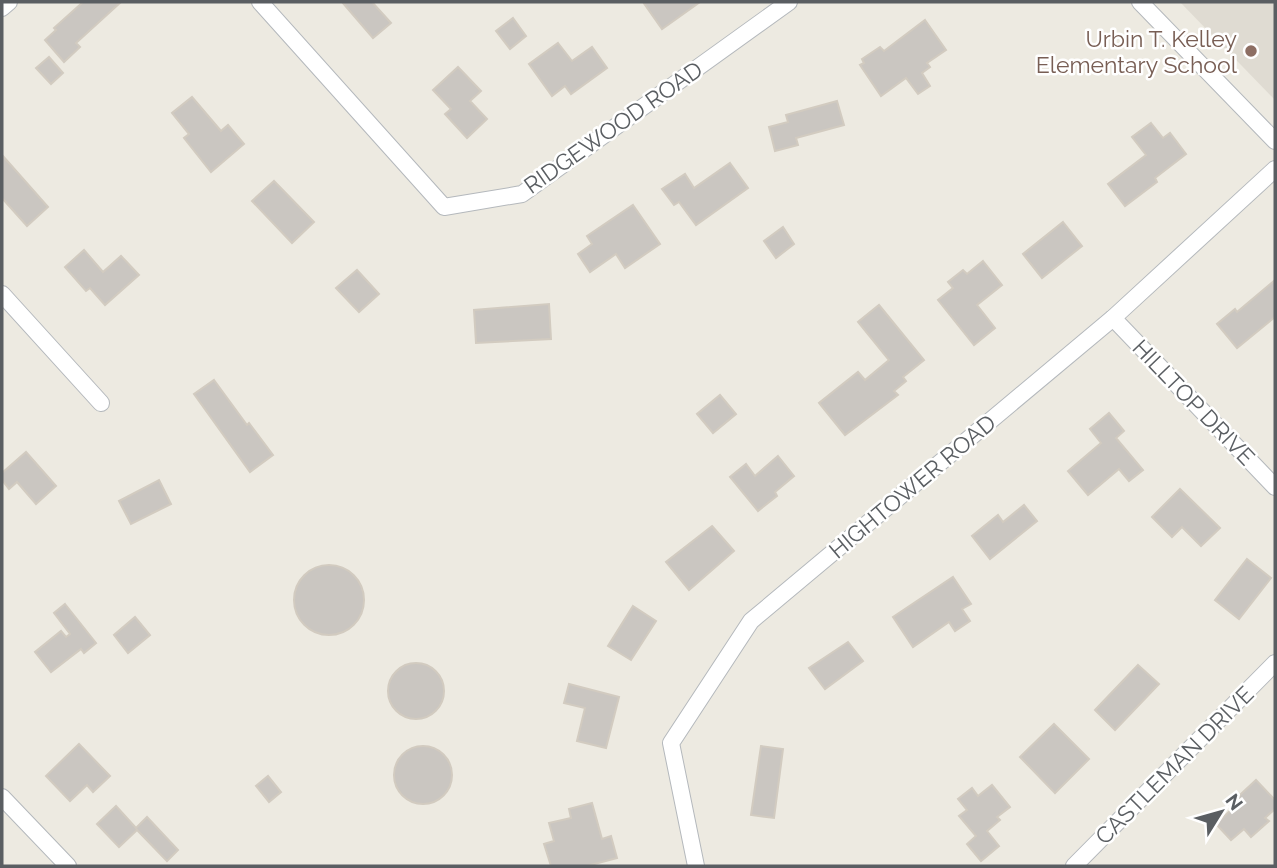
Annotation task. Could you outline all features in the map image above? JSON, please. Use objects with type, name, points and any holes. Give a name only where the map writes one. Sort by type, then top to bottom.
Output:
[{"type":"street","points":[[2,8],[9,2]]},
{"type":"street","name":"RIDGEWOOD ROAD","points":[[260,2],[444,207],[522,194],[789,2]]},
{"type":"street","points":[[1140,2],[1275,141]]},
{"type":"street","name":"HIGHTOWER ROAD","points":[[696,866],[671,743],[751,621],[1113,318],[1275,169]]},
{"type":"street","points":[[2,294],[100,404]]},
{"type":"street","name":"HILLTOP DRIVE","points":[[1113,318],[1275,487]]},
{"type":"street","name":"CASTLEMAN DRIVE","points":[[1074,866],[1275,663]]},
{"type":"street","points":[[2,797],[68,866]]},
{"type":"shaded area","name":"Urbin T. Kelley Elementary School","points":[[1180,2],[1275,2],[1275,100]]},
{"type":"building","points":[[83,2],[121,2],[76,43],[80,47],[64,62],[45,40],[56,30],[54,28]]},
{"type":"building","points":[[342,2],[372,2],[391,23],[373,38]]},
{"type":"building","points":[[643,2],[700,2],[662,29]]},
{"type":"building","points":[[513,18],[526,36],[510,49],[496,31]]},
{"type":"building","points":[[925,20],[946,50],[927,63],[930,67],[922,73],[930,86],[918,94],[906,78],[881,96],[860,65],[864,63],[862,59],[880,47],[884,51]]},
{"type":"building","points":[[558,43],[572,61],[592,47],[607,68],[571,94],[565,86],[552,96],[529,64]]},
{"type":"building","points":[[49,57],[63,73],[51,84],[36,68]]},
{"type":"building","points":[[458,67],[481,91],[470,101],[487,119],[467,138],[445,114],[451,109],[433,90]]},
{"type":"building","points":[[192,97],[221,131],[228,125],[244,144],[211,172],[184,138],[189,134],[172,113]]},
{"type":"building","points":[[837,101],[844,125],[796,138],[798,145],[775,151],[769,127],[788,122],[786,115]]},
{"type":"building","points":[[1151,123],[1163,138],[1170,133],[1186,154],[1155,178],[1157,182],[1125,206],[1108,184],[1146,155],[1132,137]]},
{"type":"building","points":[[2,155],[48,207],[27,226],[2,198]]},
{"type":"building","points":[[730,163],[748,188],[696,225],[679,202],[674,205],[662,189],[685,174],[694,188]]},
{"type":"building","points":[[274,181],[314,222],[292,243],[252,201]]},
{"type":"building","points":[[633,205],[660,244],[625,268],[616,254],[590,272],[578,254],[592,244],[587,236]]},
{"type":"building","points":[[1063,222],[1082,246],[1042,278],[1023,254]]},
{"type":"building","points":[[783,227],[794,244],[776,258],[764,241]]},
{"type":"building","points":[[84,250],[103,272],[121,256],[139,275],[105,305],[90,288],[86,291],[65,267]]},
{"type":"building","points":[[983,261],[1002,285],[977,305],[995,328],[974,345],[938,300],[953,288],[948,282],[963,270],[967,274]]},
{"type":"building","points":[[357,270],[379,294],[359,312],[336,288]]},
{"type":"building","points":[[1275,280],[1275,317],[1237,348],[1217,324],[1235,309],[1237,312]]},
{"type":"building","points":[[549,304],[551,339],[476,343],[474,310]]},
{"type":"building","points":[[879,305],[924,360],[903,377],[906,381],[894,391],[898,395],[845,435],[819,403],[858,372],[865,380],[889,360],[858,322]]},
{"type":"building","points":[[214,380],[273,455],[250,472],[194,394]]},
{"type":"building","points":[[720,395],[736,414],[713,433],[697,414]]},
{"type":"building","points":[[1109,413],[1124,431],[1116,438],[1143,470],[1129,481],[1119,469],[1088,495],[1068,471],[1101,443],[1090,429]]},
{"type":"building","points":[[26,452],[56,486],[36,504],[17,482],[9,489],[2,480],[2,473]]},
{"type":"building","points":[[778,456],[794,476],[775,492],[777,496],[758,511],[730,477],[746,464],[755,476]]},
{"type":"building","points":[[159,480],[171,504],[131,524],[119,501]]},
{"type":"building","points":[[1180,489],[1220,528],[1201,546],[1182,527],[1172,537],[1152,517]]},
{"type":"building","points":[[1024,505],[1037,521],[990,559],[972,536],[998,515],[1003,522]]},
{"type":"building","points":[[712,526],[734,551],[689,590],[666,562]]},
{"type":"building","points":[[1247,559],[1271,578],[1239,619],[1215,600]]},
{"type":"building","points":[[336,565],[349,571],[358,580],[362,586],[362,614],[354,625],[343,633],[322,635],[304,625],[296,614],[294,593],[304,575],[315,567]]},
{"type":"building","points":[[953,577],[971,604],[962,609],[970,621],[955,631],[949,622],[913,647],[893,617]]},
{"type":"building","points":[[65,604],[96,643],[84,653],[81,649],[51,672],[35,652],[61,631],[66,637],[70,634],[54,613]]},
{"type":"building","points":[[633,606],[656,621],[631,660],[608,646]]},
{"type":"building","points":[[135,617],[150,635],[128,653],[114,635]]},
{"type":"building","points":[[848,642],[863,661],[825,689],[809,668]]},
{"type":"building","points":[[416,663],[427,665],[436,671],[442,680],[442,702],[436,711],[427,717],[416,719],[405,717],[396,711],[390,702],[388,691],[390,680],[396,671],[405,665]]},
{"type":"building","points":[[1138,665],[1159,684],[1115,730],[1095,710]]},
{"type":"building","points":[[569,684],[619,697],[606,748],[577,741],[585,708],[564,703]]},
{"type":"building","points":[[1054,724],[1089,759],[1055,793],[1020,757]]},
{"type":"building","points":[[79,744],[110,776],[93,792],[87,785],[70,801],[46,776]]},
{"type":"building","points":[[423,746],[434,748],[447,759],[452,775],[450,786],[439,799],[423,804],[412,802],[399,791],[394,775],[396,764],[407,751]]},
{"type":"building","points":[[761,746],[783,749],[774,818],[751,815]]},
{"type":"building","points":[[268,776],[281,792],[269,802],[256,786]]},
{"type":"building","points":[[1256,780],[1275,800],[1275,809],[1265,818],[1269,821],[1251,837],[1244,829],[1231,840],[1216,824],[1232,809],[1229,805]]},
{"type":"building","points":[[992,785],[1010,807],[997,817],[1000,820],[987,831],[999,846],[981,861],[967,844],[976,836],[959,816],[967,810],[958,799],[972,788],[978,796]]},
{"type":"building","points":[[592,803],[602,839],[611,836],[617,858],[587,866],[551,866],[544,844],[554,841],[549,823],[571,818],[569,809]]},
{"type":"building","points":[[116,806],[136,828],[147,817],[178,850],[167,861],[137,830],[119,847],[97,824]]},
{"type":"place","name":"Urbin T. Kelley Elementary School","points":[[1251,51]]}]
